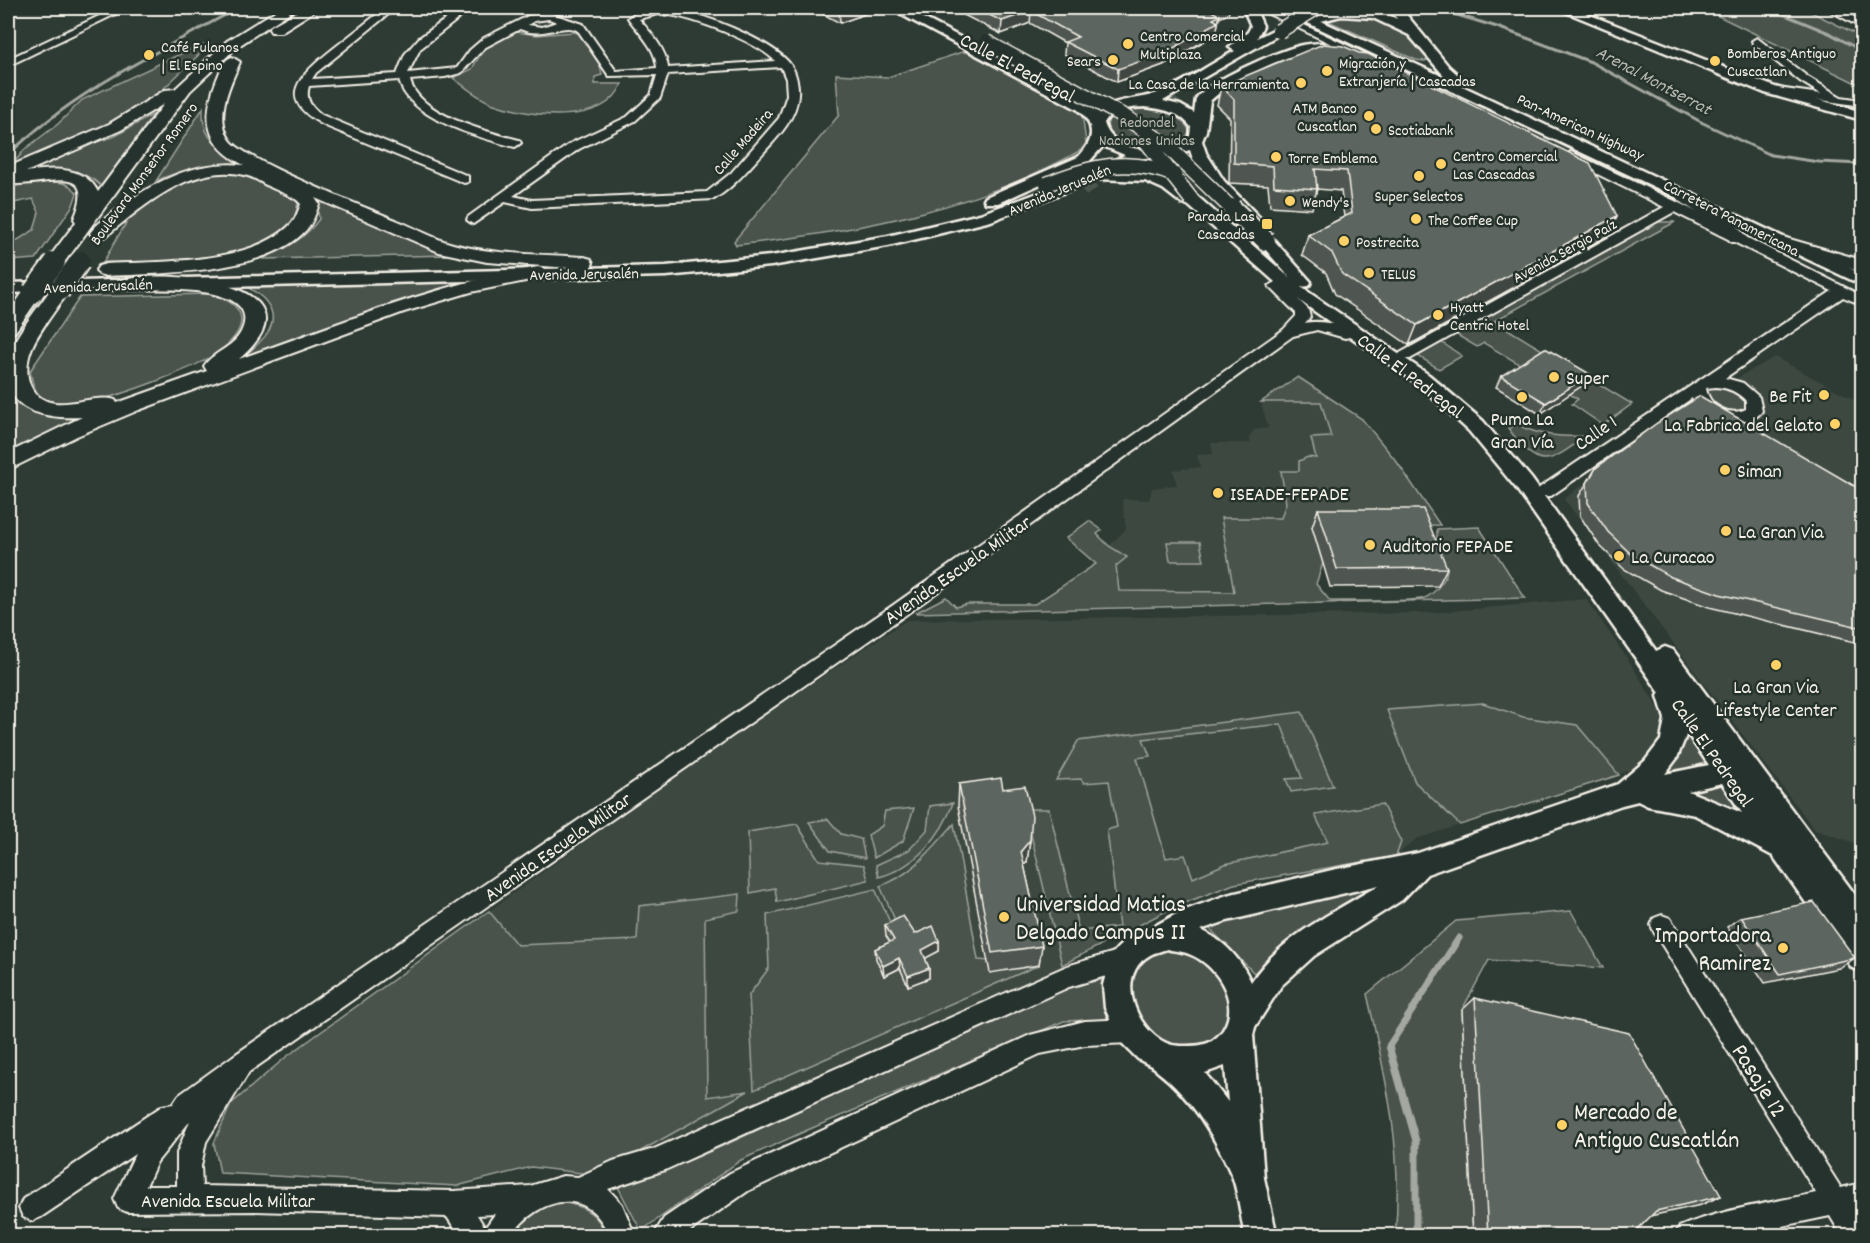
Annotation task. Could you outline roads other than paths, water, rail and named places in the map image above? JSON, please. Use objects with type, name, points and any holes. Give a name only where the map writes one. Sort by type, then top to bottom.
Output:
[{"type":"highway","name":"Boulevard Monseñor Romero","points":[[158,151],[232,53],[289,8]]},
{"type":"highway","name":"Boulevard Monseñor Romero","points":[[8,328],[172,103],[198,74],[312,8]]},
{"type":"highway","points":[[8,173],[98,135],[134,117],[168,96],[212,54],[232,53],[217,99],[215,123],[223,142],[237,154],[446,248],[487,256],[584,262]]},
{"type":"highway","points":[[99,233],[154,191],[176,180],[204,172],[232,169],[255,172],[301,194],[310,204],[308,217],[298,228],[275,245],[247,257],[106,270]]},
{"type":"highway","points":[[8,181],[61,174],[81,179],[88,188],[90,197],[77,234]]},
{"type":"highway","name":"Boulevard Monseñor Romero","points":[[8,370],[59,291],[132,188]]},
{"type":"highway","points":[[1681,201],[1728,226],[1738,238]]},
{"type":"highway","points":[[1786,244],[1863,264]]},
{"type":"highway","points":[[8,462],[85,423],[421,298],[488,281],[538,273]]},
{"type":"highway","points":[[21,351],[18,383],[24,397],[29,402],[35,406],[56,409],[89,409],[121,401],[216,365],[241,346],[252,328],[254,311],[250,304],[233,292],[206,286],[131,284]]},
{"type":"main road","points":[[895,8],[1082,106],[1092,114],[1098,129],[1114,146],[1149,154],[1182,150],[1197,136]]},
{"type":"main road","name":"Calle El Pedregal","points":[[905,8],[982,44],[1125,117],[1165,144],[1260,241]]},
{"type":"main road","points":[[921,8],[942,17]]},
{"type":"main road","name":"Calle El Pedregal","points":[[921,8],[1137,134],[1156,152],[1182,190],[1243,249],[1297,293],[1418,376],[1463,412],[1504,459],[1666,683],[1863,926]]},
{"type":"main road","points":[[1098,129],[1100,117],[1109,110],[1168,94],[1254,35],[1257,24],[1249,8]]},
{"type":"main road","points":[[1185,82],[1331,8]]},
{"type":"main road","points":[[1395,8],[1452,77],[1513,114]]},
{"type":"main road","points":[[1561,8],[1770,90],[1863,116]]},
{"type":"main road","name":"Pan-American Highway","points":[[1270,9],[1513,114],[1681,201],[1786,244],[1863,280]]},
{"type":"main road","points":[[1316,14],[1374,15],[1398,24],[1417,37]]},
{"type":"main road","points":[[972,31],[1096,95],[1167,106],[1182,112],[1194,120],[1197,136]]},
{"type":"main road","points":[[1177,99],[1281,33]]},
{"type":"main road","points":[[1313,291],[1274,241],[1212,176],[1197,153],[1197,136],[1203,99],[1206,95],[1289,53],[1323,48],[1360,54]]},
{"type":"main road","name":"Avenida Jerusalén","points":[[8,273],[372,264],[676,261],[746,257],[892,231],[990,201],[1061,171],[1089,154],[1095,148],[1098,129]]},
{"type":"main road","points":[[1149,154],[1186,201]]},
{"type":"main road","name":"Avenida Jerusalén","points":[[8,288],[666,271],[782,260],[914,236],[986,218],[1077,188],[1149,154]]},
{"type":"main road","points":[[892,231],[984,210],[1095,166],[1131,164],[1160,169],[1198,188],[1260,241],[1280,266],[1313,291]]},
{"type":"main road","points":[[1077,188],[1108,175],[1138,175],[1163,181],[1237,253],[1276,286],[1390,363],[1418,376]]},
{"type":"main road","name":"Calle El Pedregal","points":[[1313,291],[1461,398],[1545,492],[1737,769],[1782,850],[1863,958]]},
{"type":"main road","points":[[1622,794],[1646,779],[1664,757],[1674,736],[1677,716],[1666,683]]},
{"type":"main road","points":[[1248,1178],[1206,1094],[1179,1069],[1142,1044],[1130,1031],[1120,1014],[1116,995],[1118,976],[1125,960],[1140,945],[1161,937],[1190,921],[1227,908],[1332,882],[1418,866],[1622,794],[1737,769]]},
{"type":"main road","points":[[1622,794],[1673,797],[1700,804],[1732,819],[1782,850]]},
{"type":"main road","points":[[1157,1054],[1184,1062],[1204,1060],[1222,1052],[1240,1028],[1271,976],[1304,947],[1393,891],[1418,866]]},
{"type":"main road","points":[[1161,937],[1194,940],[1212,950],[1223,959],[1236,976],[1241,989],[1244,1003],[1240,1028],[1248,1178],[1261,1236]]},
{"type":"street","points":[[8,63],[121,8]]},
{"type":"street","points":[[391,8],[326,59],[305,81],[301,91],[302,100],[306,108],[315,114],[464,179]]},
{"type":"street","points":[[466,8],[418,44],[408,56],[402,74],[407,90],[429,111],[456,125],[515,143]]},
{"type":"street","points":[[526,22],[534,8]]},
{"type":"street","points":[[1830,8],[1863,25]]},
{"type":"street","name":"Carretera Panamericana","points":[[1270,9],[1360,54],[1681,201]]},
{"type":"street","points":[[473,220],[575,147],[623,124],[641,112],[656,96],[663,72],[661,58],[653,43],[633,18],[658,11],[673,11],[765,47],[785,64]]},
{"type":"street","points":[[305,81],[458,70],[490,37],[543,16],[560,16],[579,26],[610,73],[617,75],[785,64]]},
{"type":"street","points":[[1757,40],[1804,79],[1836,98]]},
{"type":"street","name":"Calle Madeira","points":[[503,198],[532,204],[710,196],[732,179],[783,120],[792,99],[789,72],[785,64]]},
{"type":"street","points":[[1770,90],[1863,103]]},
{"type":"street","name":"Avenida Sergio Paíz","points":[[1405,356],[1681,201]]},
{"type":"street","name":"Carretera Panamericana","points":[[1738,238],[1863,301]]},
{"type":"street","name":"Avenida Escuela Militar","points":[[530,1199],[454,1204],[127,1200],[148,1153],[188,1104],[241,1064],[856,640],[1153,432],[1288,333],[1303,317],[1303,312],[1276,286]]},
{"type":"street","name":"Calle 1","points":[[1545,492],[1669,407],[1736,366],[1780,331],[1842,291]]},
{"type":"street","name":"Avenida Escuela Militar","points":[[1288,333],[1306,326],[1323,325],[1345,334]]},
{"type":"street","points":[[1736,366],[1737,379],[1743,390]]},
{"type":"street","points":[[1669,407],[1688,405],[1710,408],[1732,416],[1750,414],[1756,406],[1750,395],[1725,383],[1703,385],[1698,395],[1710,408]]},
{"type":"street","name":"Pasaje 12","points":[[1662,925],[1857,1236]]},
{"type":"street","points":[[580,1189],[613,1174],[657,1161],[1067,977],[1125,960]]},
{"type":"street","points":[[666,1236],[673,1227],[739,1182],[1038,1043],[1085,1033],[1130,1031]]},
{"type":"street","points":[[192,1199],[188,1166],[193,1144],[204,1121],[241,1064]]},
{"type":"street","points":[[32,1209],[188,1104]]},
{"type":"street","points":[[495,1236],[512,1213],[530,1199],[561,1188],[580,1189],[605,1203],[616,1218],[622,1236]]},
{"type":"street","points":[[1688,1236],[1768,1226],[1836,1202],[1863,1196]]},
{"type":"street","points":[[454,1204],[476,1236]]},
{"type":"waterway","points":[[8,155],[34,132],[89,91],[238,8]]},
{"type":"waterway","name":"Arenal Montserrat","points":[[1434,8],[1497,27],[1591,62],[1703,123],[1771,155],[1819,162],[1862,164]]},
{"type":"waterway","points":[[1768,8],[1829,33],[1862,51]]},
{"type":"waterway","points":[[1416,1236],[1416,1141],[1389,1046],[1459,938]]},
{"type":"tunnel","points":[[1082,190],[1132,156],[1146,132],[1177,99]]},
{"type":"place","name":"Centro Comercial Multiplaza","points":[[1128,44]]},
{"type":"place","name":"Café Fulanos | El Espino","points":[[149,55]]},
{"type":"place","name":"Sears","points":[[1113,60]]},
{"type":"place","name":"Bomberos Antiguo Cuscatlan","points":[[1715,61]]},
{"type":"place","name":"Migración y Extranjería | Cascadas","points":[[1327,71]]},
{"type":"place","name":"La Casa de la Herramienta","points":[[1301,83]]},
{"type":"place","name":"ATM Banco Cuscatlan","points":[[1369,116]]},
{"type":"place","name":"Scotiabank","points":[[1376,129]]},
{"type":"place","name":"Torre Emblema","points":[[1276,157]]},
{"type":"place","name":"Centro Comercial Las Cascadas","points":[[1441,164]]},
{"type":"place","name":"Super Selectos","points":[[1419,176]]},
{"type":"place","name":"Wendy's","points":[[1290,201]]},
{"type":"place","name":"The Coffee Cup","points":[[1416,219]]},
{"type":"place","name":"Parada Las Cascadas","points":[[1267,224]]},
{"type":"place","name":"Postrecita","points":[[1344,241]]},
{"type":"place","name":"TELUS","points":[[1369,273]]},
{"type":"place","name":"Hyatt Centric Hotel","points":[[1438,315]]},
{"type":"place","name":"Super","points":[[1554,377]]},
{"type":"place","name":"Be Fit","points":[[1824,395]]},
{"type":"place","name":"Puma La Gran Vía","points":[[1522,397]]},
{"type":"place","name":"La Fabrica del Gelato","points":[[1835,424]]},
{"type":"place","name":"Siman","points":[[1725,470]]},
{"type":"place","name":"ISEADE-FEPADE","points":[[1218,493]]},
{"type":"place","name":"La Gran Via","points":[[1726,531]]},
{"type":"place","name":"Auditorio FEPADE","points":[[1370,545]]},
{"type":"place","name":"La Curacao","points":[[1619,556]]},
{"type":"place","name":"La Gran Via Lifestyle Center","points":[[1776,665]]},
{"type":"place","name":"Universidad Matias Delgado Campus II","points":[[1004,917]]},
{"type":"place","name":"Importadora Ramirez","points":[[1783,948]]},
{"type":"place","name":"Mercado de Antiguo Cuscatlán","points":[[1562,1125]]},
{"type":"park label","name":"Redondel Naciones Unidas","points":[[1147,130]]}]
